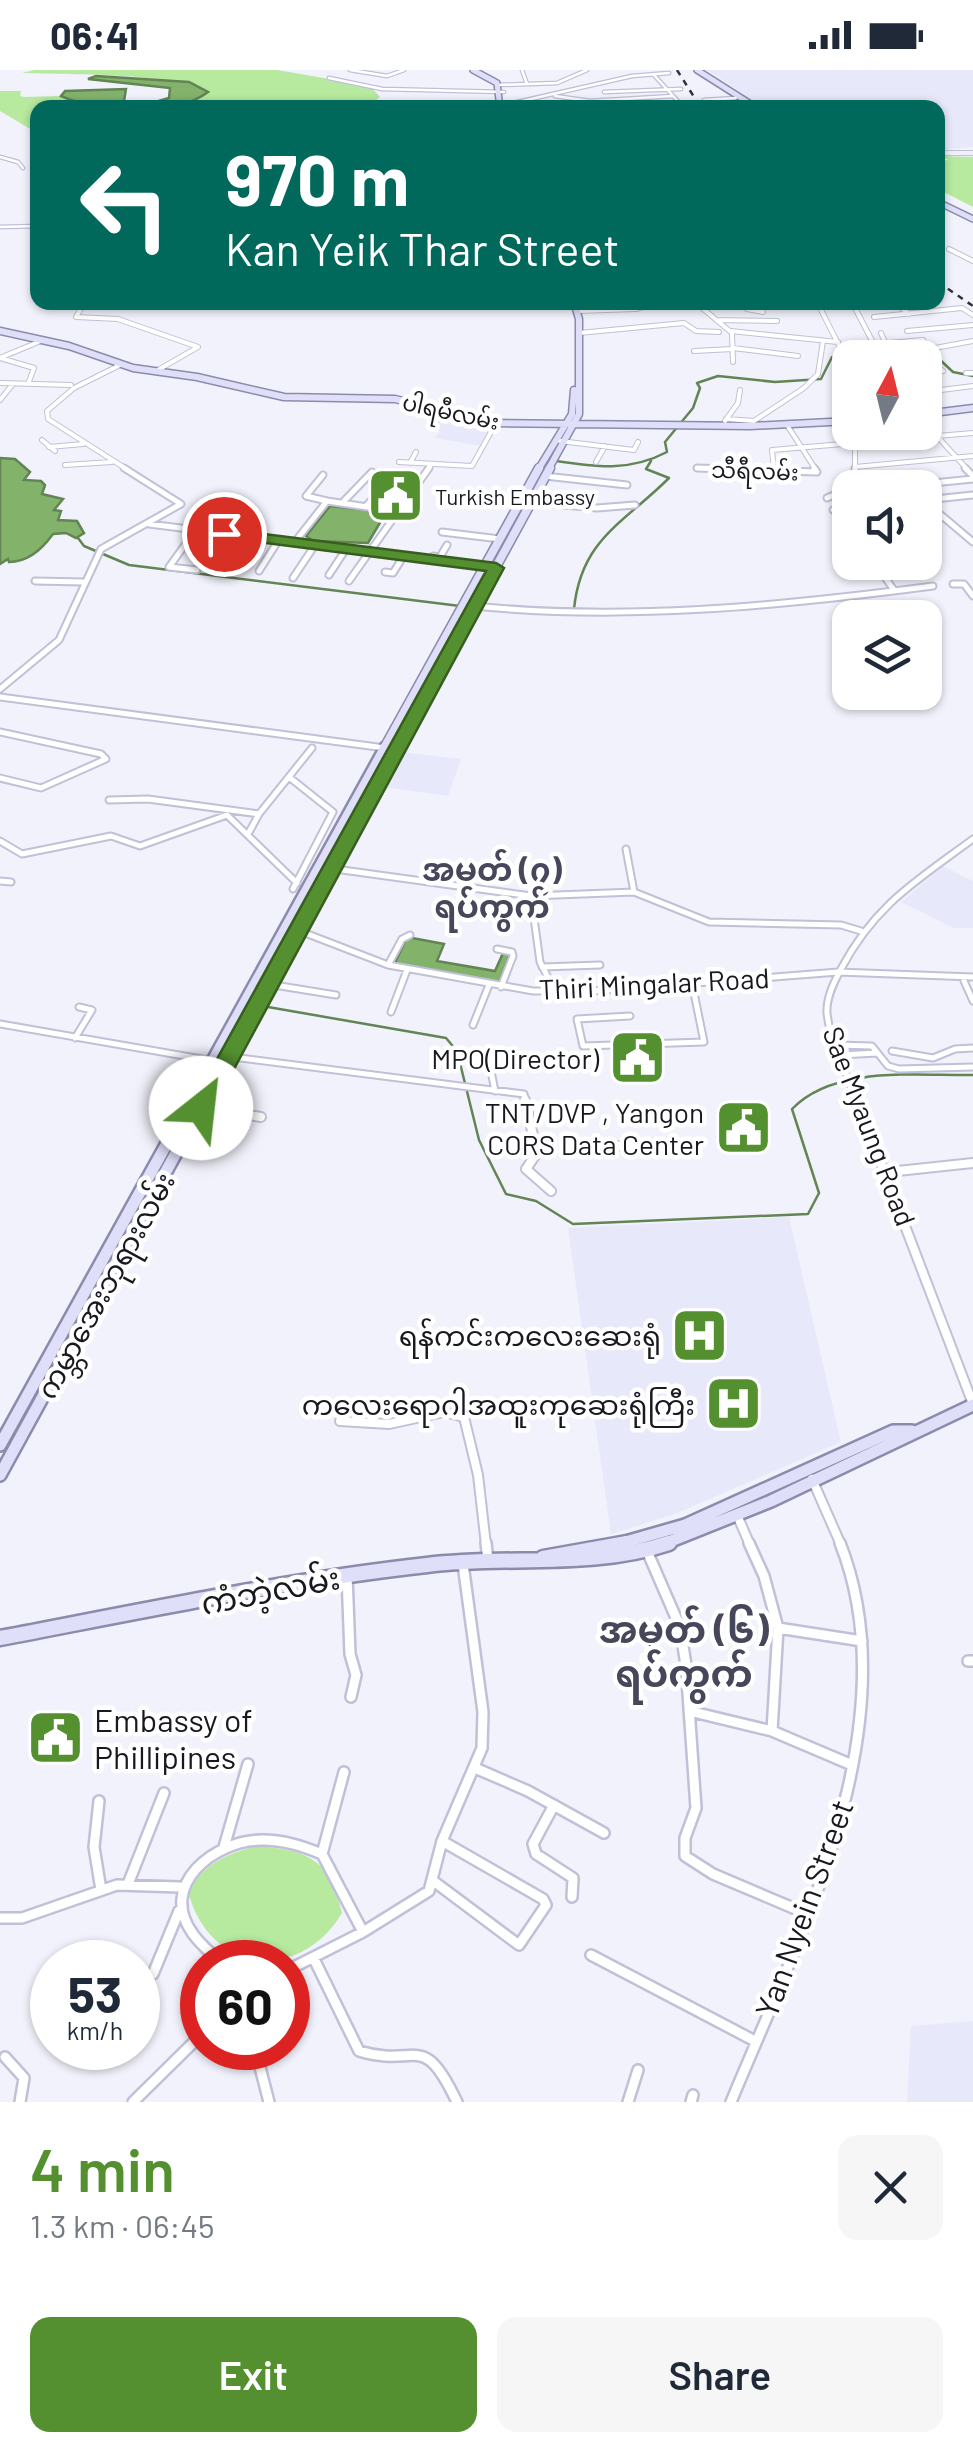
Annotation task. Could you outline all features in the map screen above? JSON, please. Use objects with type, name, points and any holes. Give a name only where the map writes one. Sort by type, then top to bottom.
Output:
[{"type":"main road","points":[[473,70],[500,85]]},
{"type":"main road","points":[[483,70],[500,85],[502,100]]},
{"type":"main road","points":[[695,70],[740,100]]},
{"type":"main road","points":[[695,70],[742,100]]},
{"type":"main road","points":[[945,153],[973,152]]},
{"type":"main road","points":[[945,204],[973,218]]},
{"type":"main road","points":[[572,310],[577,381]]},
{"type":"main road","points":[[491,567],[531,502],[571,421],[577,381],[577,311]]},
{"type":"main road","name":"ပါရမီလမ်း","points":[[0,331],[45,340],[122,364],[284,397],[394,399],[496,423],[545,421]]},
{"type":"main road","points":[[942,412],[971,408]]},
{"type":"main road","points":[[545,421],[596,422]]},
{"type":"main road","points":[[545,421],[787,425],[832,422]]},
{"type":"main road","points":[[491,567],[500,539],[550,448],[560,444]]},
{"type":"main road","name":"ကမ္ဘာအေးဘုရားလမ်း","points":[[2,1467],[491,567]]},
{"type":"main road","name":"ကမ္ဘာအေးဘုရားလမ်း","points":[[0,1445],[179,1136],[201,1108],[221,1059],[268,984],[292,928]]},
{"type":"main road","name":"ကံဘဲ့လမ်း","points":[[542,1558],[564,1562],[646,1550],[809,1474],[900,1441],[912,1431],[973,1405]]},
{"type":"main road","name":"ကံဘဲ့လမ်း","points":[[0,1638],[346,1574],[542,1558],[653,1536],[744,1507]]},
{"type":"street","points":[[404,70],[386,76],[351,70],[329,78],[394,90],[501,92]]},
{"type":"street","points":[[522,70],[527,84]]},
{"type":"street","points":[[500,85],[567,79],[587,70]]},
{"type":"street","points":[[652,72],[676,100]]},
{"type":"street","points":[[536,100],[652,72],[668,72]]},
{"type":"street","points":[[358,85],[373,74]]},
{"type":"street","points":[[386,76],[394,90]]},
{"type":"street","points":[[613,81],[631,91]]},
{"type":"street","points":[[591,87],[604,92],[681,88]]},
{"type":"street","points":[[604,92],[608,100]]},
{"type":"street","points":[[555,96],[608,100],[672,96]]},
{"type":"street","points":[[704,100],[736,98]]},
{"type":"street","points":[[0,157],[18,162],[22,168]]},
{"type":"street","points":[[0,227],[30,226]]},
{"type":"street","points":[[949,249],[973,261]]},
{"type":"street","points":[[945,310],[962,308],[973,315]]},
{"type":"street","points":[[80,310],[76,317],[118,319],[198,347],[158,370]]},
{"type":"street","points":[[577,311],[606,310]]},
{"type":"street","points":[[707,310],[730,331],[832,342]]},
{"type":"street","points":[[752,310],[763,312]]},
{"type":"street","points":[[821,310],[837,340]]},
{"type":"street","points":[[856,310],[872,340]]},
{"type":"street","points":[[905,310],[910,314]]},
{"type":"street","points":[[874,317],[945,310]]},
{"type":"street","points":[[715,320],[777,321]]},
{"type":"street","points":[[638,321],[644,327]]},
{"type":"street","points":[[578,334],[684,323],[696,330],[719,332]]},
{"type":"street","points":[[907,331],[973,325]]},
{"type":"street","points":[[730,331],[732,362]]},
{"type":"street","points":[[881,333],[886,340]]},
{"type":"street","points":[[0,358],[45,340]]},
{"type":"street","points":[[723,422],[754,421],[804,388],[818,374],[823,341]]},
{"type":"street","points":[[942,347],[973,341]]},
{"type":"street","points":[[694,350],[790,352],[798,356]]},
{"type":"street","points":[[0,358],[34,368],[28,384]]},
{"type":"street","points":[[0,383],[73,385],[104,376],[122,364]]},
{"type":"street","points":[[0,400],[12,384]]},
{"type":"street","points":[[0,693],[58,640],[102,549],[181,502],[84,444],[46,416],[59,396],[73,385]]},
{"type":"street","points":[[942,390],[973,386]]},
{"type":"street","points":[[723,422],[738,403],[740,390]]},
{"type":"street","points":[[432,427],[443,411]]},
{"type":"street","points":[[399,462],[472,466],[496,423]]},
{"type":"street","name":"သီရီလမ်း","points":[[697,468],[818,472],[787,425]]},
{"type":"street","points":[[942,435],[973,432]]},
{"type":"street","points":[[42,440],[54,452]]},
{"type":"street","points":[[560,444],[634,450],[638,442]]},
{"type":"street","points":[[942,443],[973,477]]},
{"type":"street","points":[[49,447],[84,444]]},
{"type":"street","points":[[596,462],[604,446]]},
{"type":"street","points":[[774,471],[770,451],[832,446]]},
{"type":"street","points":[[855,450],[855,470]]},
{"type":"street","points":[[410,464],[416,452]]},
{"type":"street","points":[[855,467],[973,456]]},
{"type":"street","points":[[65,465],[113,462]]},
{"type":"street","points":[[349,581],[395,511],[432,465]]},
{"type":"street","points":[[343,502],[372,472]]},
{"type":"street","points":[[323,475],[306,496],[395,511]]},
{"type":"street","points":[[545,476],[627,485]]},
{"type":"street","points":[[942,482],[973,477]]},
{"type":"street","points":[[366,506],[380,491]]},
{"type":"street","points":[[942,498],[973,495]]},
{"type":"street","points":[[827,498],[832,496]]},
{"type":"street","points":[[294,543],[326,501]]},
{"type":"street","points":[[531,502],[597,508],[636,505]]},
{"type":"street","points":[[942,518],[973,542]]},
{"type":"street","points":[[148,524],[491,567]]},
{"type":"street","points":[[196,530],[168,567],[197,570]]},
{"type":"street","points":[[442,532],[510,540]]},
{"type":"street","points":[[259,571],[278,540]]},
{"type":"street","points":[[293,578],[316,545]]},
{"type":"street","points":[[430,560],[440,557],[447,545]]},
{"type":"street","points":[[329,574],[346,549]]},
{"type":"street","points":[[385,572],[393,574],[403,557]]},
{"type":"street","points":[[887,580],[894,590]]},
{"type":"street","points":[[34,581],[83,582]]},
{"type":"street","points":[[953,584],[964,584],[973,596]]},
{"type":"street","points":[[466,611],[680,608],[823,600],[933,586]]},
{"type":"street","points":[[0,693],[393,749]]},
{"type":"street","points":[[0,732],[101,754],[106,759],[41,788],[0,778]]},
{"type":"street","points":[[248,834],[259,814],[312,748]]},
{"type":"street","points":[[0,841],[22,854],[91,843],[110,836],[140,846],[222,815],[230,817],[248,834],[295,886],[333,812],[289,777]]},
{"type":"street","points":[[109,800],[148,799],[259,814]]},
{"type":"street","name":"Sae Myaung Road","points":[[973,839],[894,897],[860,931],[838,972],[827,1011],[973,1405]]},
{"type":"street","points":[[626,849],[634,892]]},
{"type":"street","points":[[325,867],[530,896],[634,892],[692,918],[842,925],[860,931]]},
{"type":"street","points":[[0,881],[11,882]]},
{"type":"street","points":[[530,896],[542,967],[555,991]]},
{"type":"street","name":"Thiri Mingalar Road","points":[[292,928],[388,966],[501,987],[555,991],[838,972]]},
{"type":"street","points":[[388,966],[402,939],[410,934]]},
{"type":"street","points":[[497,949],[512,952],[513,956],[501,987]]},
{"type":"street","points":[[542,967],[600,965]]},
{"type":"street","points":[[390,1012],[408,970]]},
{"type":"street","points":[[838,972],[973,976]]},
{"type":"street","points":[[964,981],[973,1000]]},
{"type":"street","points":[[630,1016],[577,1019],[583,1046],[704,1042],[692,983]]},
{"type":"street","points":[[268,984],[336,995]]},
{"type":"street","points":[[474,1026],[489,985]]},
{"type":"street","points":[[75,1038],[92,1010],[79,1007]]},
{"type":"street","points":[[0,1024],[221,1059],[524,1094],[536,1153],[526,1169],[551,1191]]},
{"type":"street","points":[[837,1045],[872,1046],[888,1066],[900,1069],[973,1067]]},
{"type":"street","points":[[892,1050],[925,1058],[973,1048]]},
{"type":"street","points":[[841,1056],[877,1053]]},
{"type":"street","points":[[490,1066],[495,1091]]},
{"type":"street","points":[[201,1108],[261,1116]]},
{"type":"street","points":[[603,1147],[664,1143]]},
{"type":"street","points":[[888,1172],[973,1164]]},
{"type":"street","points":[[340,1421],[362,1417],[382,1424],[450,1412],[464,1417],[478,1475],[488,1560]]},
{"type":"street","name":"Yan Nyein Street","points":[[731,2102],[836,1832],[852,1765],[863,1677],[854,1584],[809,1474]]},
{"type":"street","points":[[744,1507],[778,1628],[772,1732]]},
{"type":"street","points":[[646,1550],[680,1627],[696,1808],[686,1838],[685,1856],[714,1874],[805,1913]]},
{"type":"street","points":[[310,1961],[422,1898],[475,1768],[482,1748],[483,1712],[463,1562]]},
{"type":"street","points":[[346,1574],[350,1654],[355,1661],[356,1677],[350,1698]]},
{"type":"street","points":[[778,1628],[862,1642]]},
{"type":"street","points":[[690,1711],[772,1732],[852,1765]]},
{"type":"street","points":[[224,1848],[248,1764]]},
{"type":"street","points":[[475,1768],[604,1833]]},
{"type":"street","points":[[322,1854],[344,1772]]},
{"type":"street","points":[[128,1884],[164,1793]]},
{"type":"street","points":[[99,1800],[94,1847],[101,1890]]},
{"type":"street","points":[[554,1805],[533,1844],[536,1854],[574,1878],[572,1897]]},
{"type":"street","points":[[160,1957],[179,1910],[180,1888],[200,1864],[224,1848],[252,1838],[311,1847],[322,1854],[364,1932]]},
{"type":"street","points":[[432,1880],[520,1945],[546,1905],[543,1899],[442,1841]]},
{"type":"street","points":[[0,1918],[22,1918],[128,1884],[180,1888]]},
{"type":"street","points":[[179,1910],[197,1940]]},
{"type":"street","points":[[592,1955],[755,2041]]},
{"type":"street","points":[[314,1959],[359,2051],[368,2055],[426,2056],[437,2064],[457,2102]]},
{"type":"street","points":[[133,2102],[180,2056]]},
{"type":"street","points":[[5,2057],[24,2078],[20,2102]]},
{"type":"street","points":[[261,2070],[269,2102]]},
{"type":"street","points":[[628,2102],[638,2070]]},
{"type":"shaded area","points":[[277,70],[370,86],[380,97],[194,100],[207,92],[144,78],[22,73]]},
{"type":"shaded area","points":[[707,70],[973,70],[973,147],[945,149],[945,100],[753,100]]},
{"type":"shaded area","points":[[96,76],[189,82],[208,92],[194,100],[162,100],[169,98],[170,88],[88,79]]},
{"type":"shaded area","points":[[126,89],[124,100],[72,100],[61,96],[65,91]]},
{"type":"shaded area","points":[[0,91],[70,100],[30,100],[30,129],[0,111]]},
{"type":"shaded area","points":[[945,156],[973,157],[973,207],[945,193],[945,160],[949,160]]},
{"type":"shaded area","points":[[443,414],[493,427],[481,446],[435,438],[440,431],[432,430]]},
{"type":"shaded area","points":[[0,458],[15,459],[30,472],[24,480],[41,481],[45,485],[42,494],[63,499],[54,510],[61,511],[58,520],[77,521],[84,533],[76,538],[66,533],[53,534],[29,557],[0,564]]},
{"type":"shaded area","points":[[330,506],[367,510],[381,521],[368,543],[313,541],[306,536]]},
{"type":"shaded area","points":[[401,752],[461,759],[448,796],[383,787]]},
{"type":"shaded area","points":[[943,866],[973,881],[973,928],[954,928],[901,902]]},
{"type":"shaded area","points":[[407,937],[444,944],[437,961],[495,971],[503,953],[510,954],[499,983],[394,965]]},
{"type":"shaded area","name":"ရန်ကင်းကလေးဆေးရုံ","points":[[789,1217],[841,1442],[675,1514],[611,1534],[568,1228]]},
{"type":"shaded area","points":[[256,1846],[303,1855],[331,1880],[342,1913],[310,1946],[310,1940],[216,1940],[200,1922],[189,1895],[199,1876],[225,1857]]},
{"type":"shaded area","points":[[973,2021],[973,2102],[907,2102],[911,2026]]},
{"type":"waterway","points":[[556,461],[612,466],[653,458],[667,452],[665,442],[693,408],[700,388],[697,383],[718,376],[775,382],[821,379],[832,357]]},
{"type":"waterway","points":[[942,362],[953,372],[973,376]]},
{"type":"waterway","points":[[574,609],[578,585],[595,549],[669,478],[646,469],[651,461]]},
{"type":"waterway","points":[[78,538],[84,546],[129,565],[460,606]]},
{"type":"waterway","points":[[478,609],[545,613]]},
{"type":"waterway","points":[[268,1007],[446,1038],[457,1051],[479,1140],[506,1194],[536,1201],[573,1224],[808,1214],[819,1193],[792,1109],[830,1085],[853,1079],[973,1075]]},
{"type":"railway","points":[[677,70],[696,100]]},
{"type":"railway","points":[[945,287],[973,306]]},
{"type":"place","name":"Turkish Embassy","points":[[396,496]]},
{"type":"place","name":"MPO(Director)","points":[[638,1058]]},
{"type":"place","name":"TNT/DVP , Yangon CORS Data Center","points":[[743,1128]]},
{"type":"place","name":"ရန်ကင်းကလေးဆေးရုံ","points":[[700,1335]]},
{"type":"place","name":"ကလေးရောဂါအထူးကုဆေးရုံကြီး","points":[[734,1404]]},
{"type":"place","name":"Embassy of Phillipines","points":[[55,1737]]},
{"type":"district","name":"အမှတ် (၇) ရပ်ကွက်","points":[[492,886]]},
{"type":"district","name":"အမှတ် (၆) ရပ်ကွက်","points":[[684,1650]]},
{"type":"route","points":[[201,1108],[496,568],[224,534]]}]
